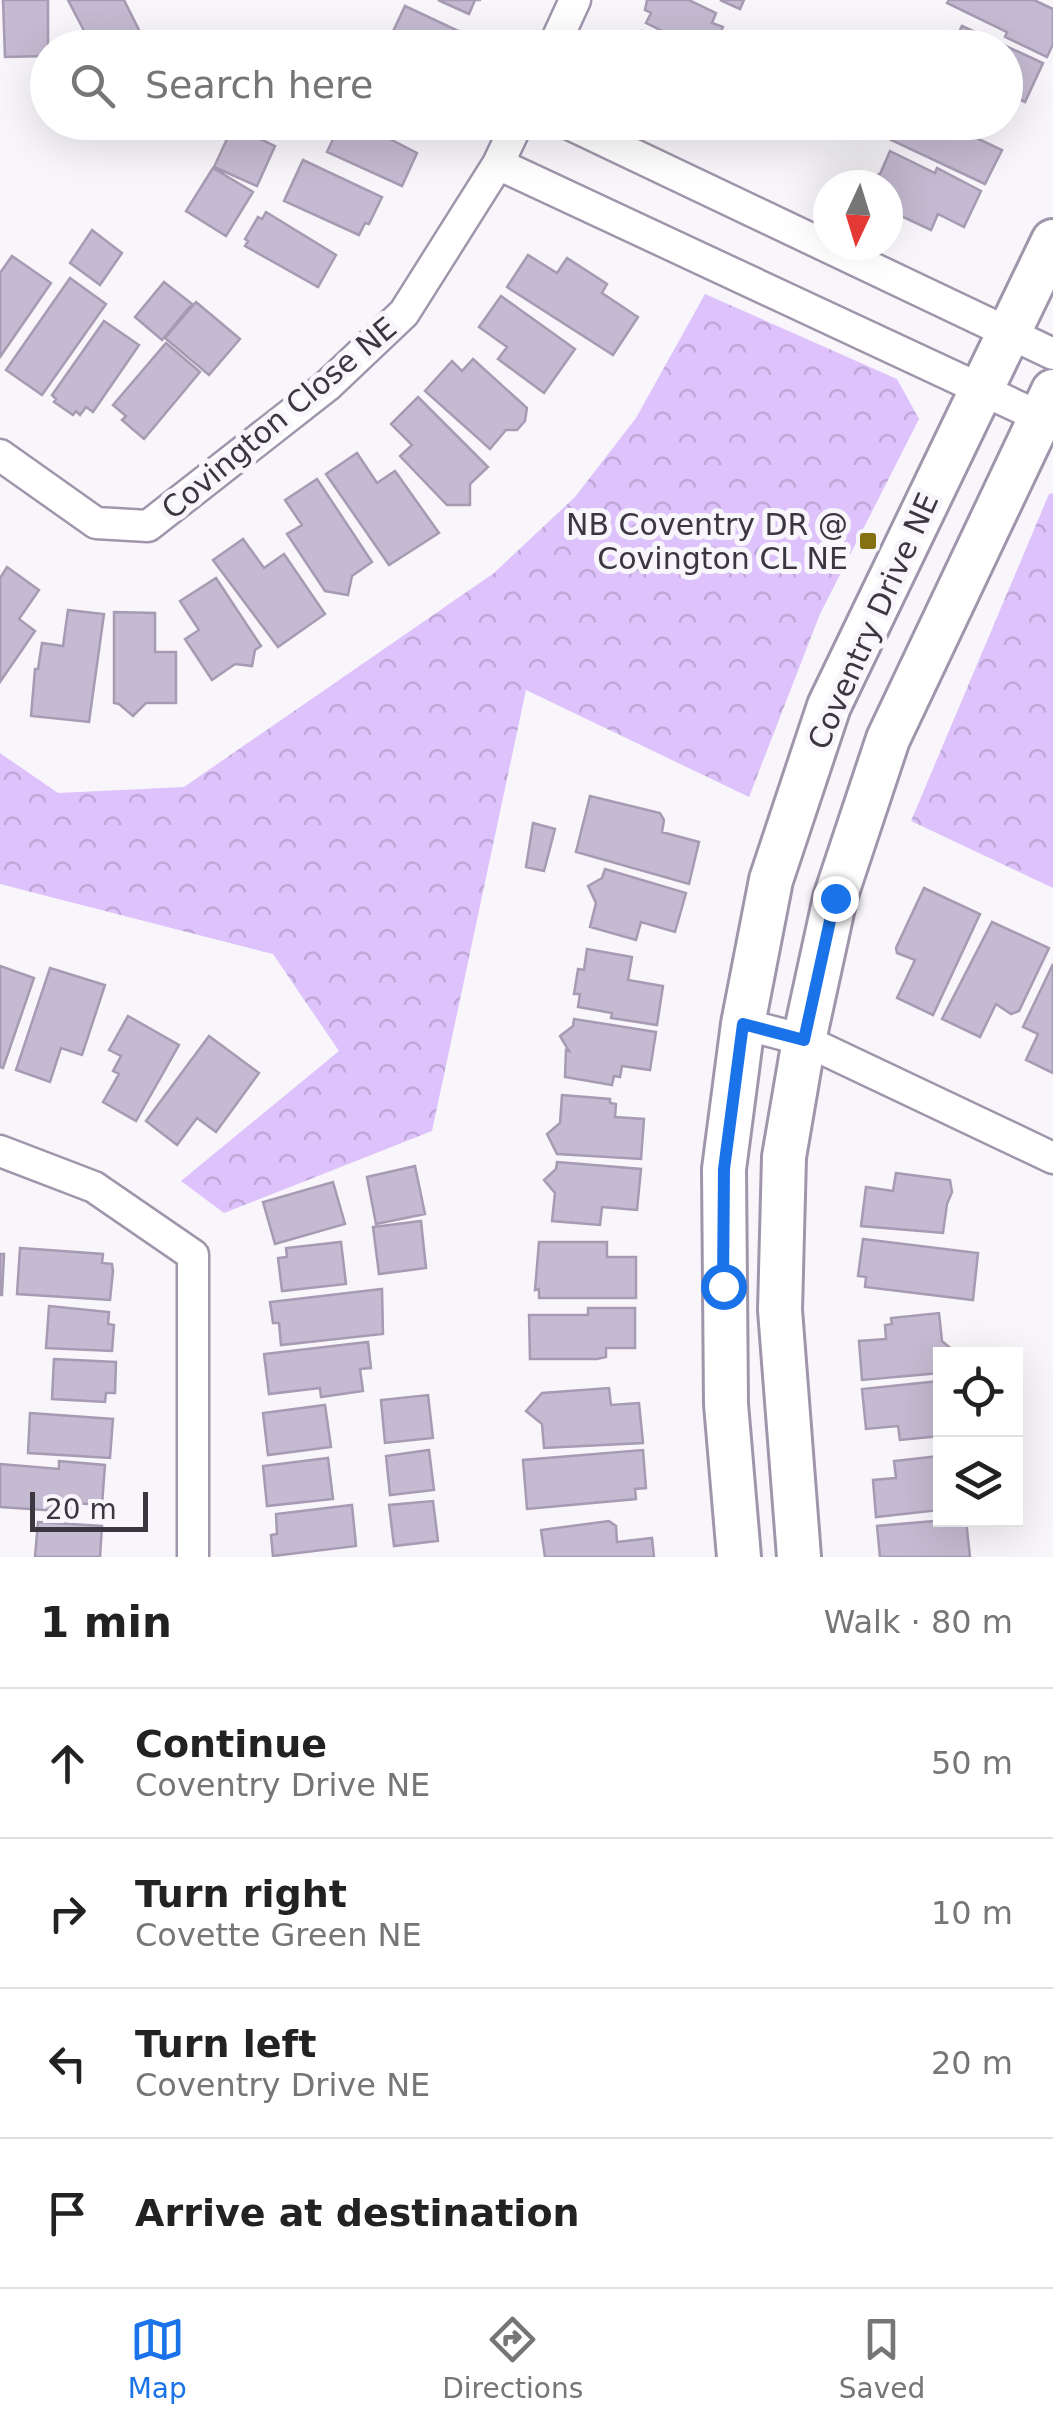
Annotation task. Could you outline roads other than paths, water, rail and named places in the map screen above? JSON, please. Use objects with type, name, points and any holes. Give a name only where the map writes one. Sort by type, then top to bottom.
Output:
[{"type":"street","points":[[561,30],[574,0]]},
{"type":"street","name":"Covington Close NE","points":[[0,455],[96,524],[148,526],[327,386],[404,313],[509,140]]},
{"type":"street","points":[[603,140],[1053,354]]},
{"type":"street","points":[[498,164],[982,390],[1049,410]]},
{"type":"street","name":"Coventry Drive NE","points":[[739,1557],[726,1404],[724,1169],[743,1024],[771,880],[829,706],[1053,241]]},
{"type":"street","name":"Coventry Drive NE","points":[[799,1557],[780,1310],[784,1157],[804,1040],[835,898],[888,738],[1049,410]]},
{"type":"street","points":[[786,834],[849,859]]},
{"type":"street","points":[[743,1024],[804,1040],[1053,1158]]},
{"type":"street","points":[[0,1151],[94,1187],[193,1255],[193,1557]]},
{"type":"place","name":"NB Coventry DR @ Covington CL NE","points":[[868,541]]}]
